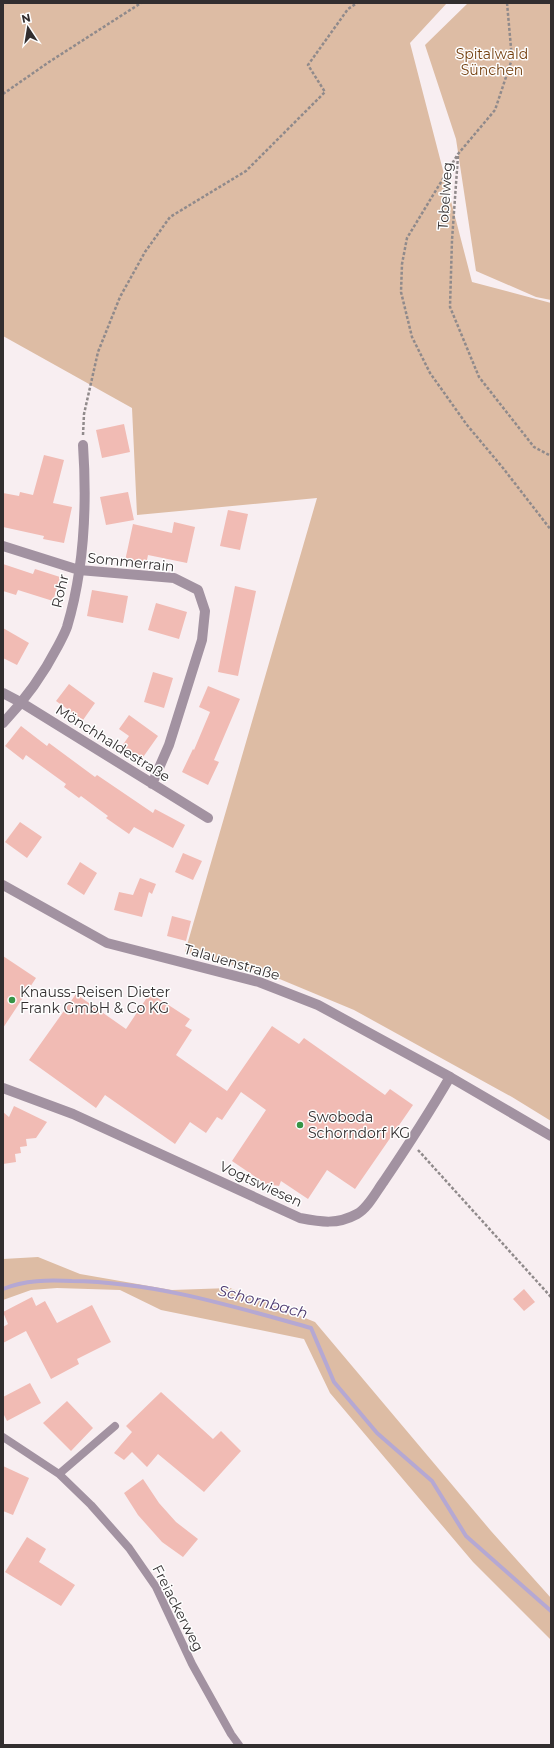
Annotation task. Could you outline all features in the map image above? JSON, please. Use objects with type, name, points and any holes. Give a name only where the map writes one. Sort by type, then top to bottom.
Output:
[{"type":"street","name":"Rohr","points":[[3,723],[22,703],[46,669],[67,628],[79,570],[86,482],[83,445]]},
{"type":"street","name":"Sommerrain","points":[[3,546],[79,570],[174,578],[198,590],[205,611],[202,640],[170,745],[152,784]]},
{"type":"street","name":"Mönchhaldestraße","points":[[3,693],[22,703],[208,818]]},
{"type":"street","name":"Talauenstraße","points":[[3,885],[107,943],[259,982],[318,1005],[450,1077],[551,1136]]},
{"type":"street","name":"Vogtswiesen","points":[[3,1088],[73,1114],[300,1218],[325,1223],[342,1221],[358,1214],[369,1202],[411,1142],[450,1077]]},
{"type":"lane","points":[[59,1474],[115,1426]]},
{"type":"lane","name":"Freiackerweg","points":[[3,1437],[59,1474],[91,1505],[129,1548],[156,1587],[192,1664],[231,1734],[239,1745]]},
{"type":"path","points":[[3,94],[49,62],[141,3]]},
{"type":"path","points":[[83,445],[84,414],[98,352],[120,297],[144,252],[170,217],[246,171],[325,92],[308,65],[348,9],[357,3]]},
{"type":"path","name":"Tobelweg","points":[[507,3],[512,59],[495,110],[458,154],[452,240],[450,307],[479,377],[534,447],[551,456]]},
{"type":"path","points":[[458,154],[407,238],[402,264],[401,292],[412,337],[430,373],[467,425],[503,468],[551,530]]},
{"type":"path","points":[[411,1142],[551,1297]]},
{"type":"green space","points":[[3,3],[447,3],[410,43],[472,282],[551,303],[551,1121],[512,1097],[354,1010],[270,975],[185,952],[317,498],[137,515],[132,408],[3,336]]},
{"type":"green space","name":"Spitalwald Sünchen","points":[[468,3],[551,3],[551,300],[536,297],[476,271],[456,139],[425,45]]},
{"type":"green space","points":[[38,1257],[80,1274],[172,1290],[230,1288],[315,1322],[491,1531],[551,1598],[551,1640],[473,1562],[330,1393],[304,1339],[161,1310],[120,1290],[57,1288],[31,1290],[3,1300],[3,1259]]},
{"type":"building","points":[[124,424],[130,452],[102,458],[96,430]]},
{"type":"building","points":[[44,455],[64,460],[53,503],[72,507],[64,543],[43,539],[44,536],[3,527],[3,493],[19,496],[20,492],[33,495]]},
{"type":"building","points":[[128,492],[134,520],[106,525],[100,497]]},
{"type":"building","points":[[228,510],[248,514],[240,550],[220,546]]},
{"type":"building","points":[[174,522],[195,527],[187,563],[148,555],[146,565],[125,561],[133,524],[172,533]]},
{"type":"building","points":[[3,564],[33,574],[35,569],[60,577],[53,601],[18,590],[16,595],[3,591]]},
{"type":"building","points":[[235,586],[256,591],[238,676],[218,672]]},
{"type":"building","points":[[92,590],[128,596],[123,623],[87,616]]},
{"type":"building","points":[[156,603],[187,612],[179,639],[148,630]]},
{"type":"building","points":[[3,628],[29,643],[17,665],[3,658]]},
{"type":"building","points":[[153,672],[173,678],[164,708],[144,702]]},
{"type":"building","points":[[69,684],[95,703],[83,720],[56,701]]},
{"type":"building","points":[[208,686],[240,699],[214,760],[219,762],[208,785],[182,772],[193,749],[194,750],[210,712],[199,707]]},
{"type":"building","points":[[129,715],[158,736],[141,760],[122,746],[129,736],[119,729]]},
{"type":"building","points":[[21,726],[47,746],[49,743],[95,777],[97,775],[153,813],[155,809],[185,825],[173,848],[134,827],[129,834],[106,818],[108,816],[81,796],[79,798],[64,787],[66,784],[26,755],[23,760],[5,746]]},
{"type":"building","points":[[20,822],[42,837],[27,858],[5,842]]},
{"type":"building","points":[[183,853],[202,861],[193,880],[175,872]]},
{"type":"building","points":[[80,862],[97,873],[84,895],[67,884]]},
{"type":"building","points":[[140,878],[156,884],[152,894],[149,892],[142,917],[114,910],[119,892],[133,895]]},
{"type":"building","points":[[172,916],[191,921],[186,941],[167,936]]},
{"type":"building","name":"Knauss-Reisen Dieter Frank GmbH & Co KG","points":[[3,956],[36,978],[3,1028]]},
{"type":"building","points":[[150,993],[190,1019],[185,1026],[192,1030],[176,1055],[227,1091],[272,1026],[299,1044],[304,1038],[385,1095],[390,1089],[413,1105],[355,1189],[327,1170],[308,1199],[281,1181],[279,1186],[266,1184],[232,1161],[266,1110],[241,1092],[222,1120],[217,1117],[206,1133],[190,1122],[175,1144],[105,1095],[96,1108],[29,1060],[76,994],[126,1029]]},
{"type":"building","points":[[14,1106],[47,1122],[36,1138],[26,1139],[27,1146],[20,1147],[21,1153],[15,1154],[16,1162],[3,1164],[3,1112],[9,1117]]},
{"type":"building","points":[[524,1289],[535,1302],[524,1311],[513,1299]]},
{"type":"building","points":[[32,1297],[36,1306],[45,1301],[57,1323],[92,1305],[111,1342],[77,1359],[79,1364],[51,1379],[26,1331],[3,1343],[3,1327],[8,1324],[3,1312]]},
{"type":"building","points":[[30,1383],[41,1403],[7,1421],[3,1413],[3,1397]]},
{"type":"building","points":[[161,1392],[213,1439],[221,1431],[241,1451],[204,1492],[158,1454],[147,1467],[132,1452],[124,1460],[114,1453],[132,1432],[126,1426]]},
{"type":"building","points":[[67,1401],[93,1428],[71,1451],[43,1423]]},
{"type":"building","points":[[3,1466],[29,1478],[13,1515],[3,1511]]},
{"type":"building","points":[[143,1479],[159,1503],[176,1522],[198,1539],[183,1557],[162,1542],[138,1515],[124,1493]]},
{"type":"building","points":[[27,1537],[46,1549],[39,1562],[75,1585],[61,1606],[5,1572]]},
{"type":"waterway","name":"Schornbach","points":[[3,1289],[28,1282],[103,1282],[193,1297],[311,1328],[334,1382],[377,1433],[432,1481],[466,1536],[551,1611]]},
{"type":"place","name":"Knauss-Reisen Dieter Frank GmbH & Co KG","points":[[12,1000]]},
{"type":"place","name":"Swoboda Schorndorf KG","points":[[300,1125]]}]
